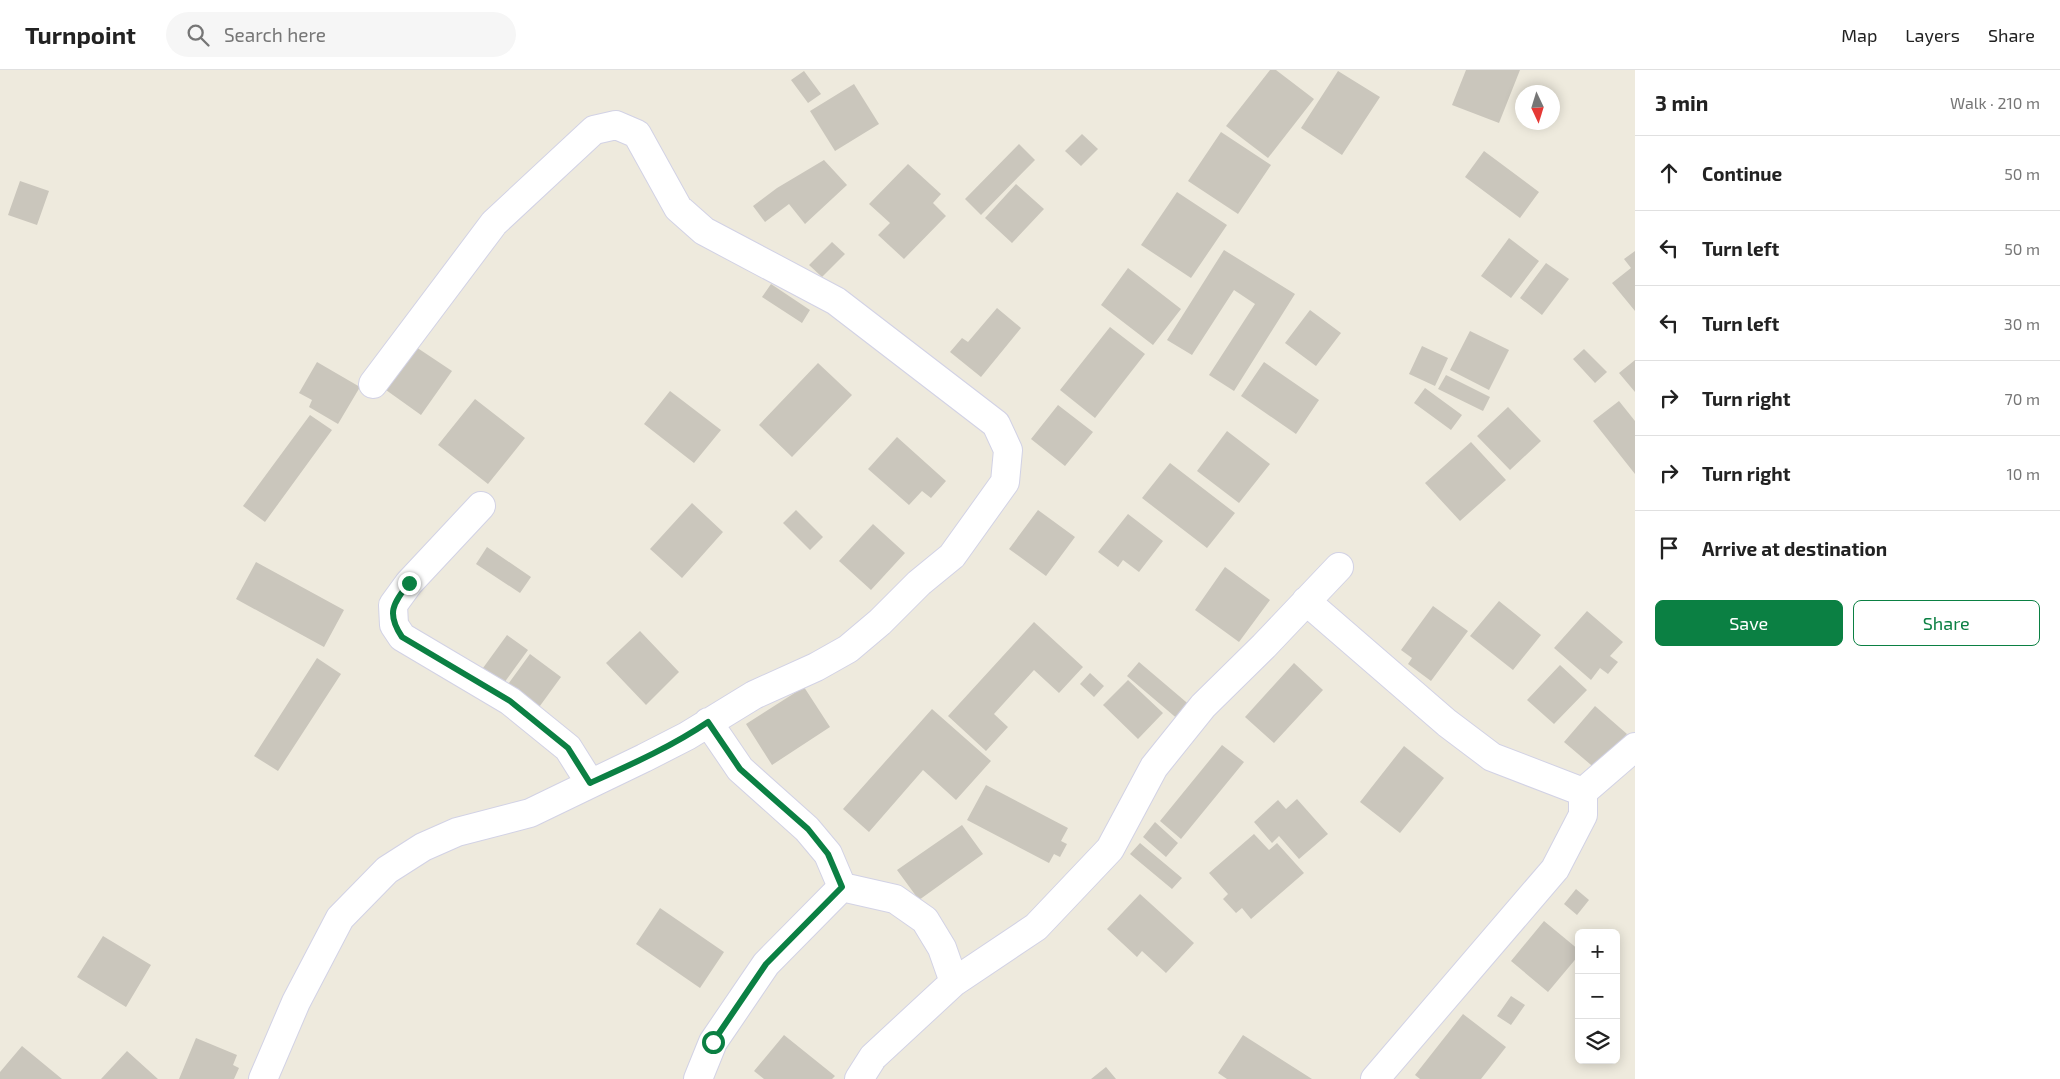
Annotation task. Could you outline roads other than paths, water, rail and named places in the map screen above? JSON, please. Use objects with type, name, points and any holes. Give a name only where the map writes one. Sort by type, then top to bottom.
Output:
[{"type":"street","points":[[263,1079],[296,1002],[340,918],[387,870],[423,847],[457,832],[530,813],[687,736],[754,695],[816,667],[848,649],[880,622],[919,583],[952,556],[1005,482],[1008,450],[996,424],[836,301],[704,231],[678,208],[637,134],[616,125],[594,130],[494,223],[373,384]]},
{"type":"street","points":[[481,506],[403,590],[393,605],[394,625],[402,637],[510,701],[568,748],[590,783]]},
{"type":"street","points":[[860,1079],[873,1057],[954,982],[1036,926],[1110,850],[1154,767],[1203,706],[1339,567]]},
{"type":"street","points":[[1306,601],[1447,723],[1492,757],[1583,792]]},
{"type":"street","points":[[708,722],[740,769],[808,829],[828,854],[842,887]]},
{"type":"street","points":[[1375,1079],[1555,869],[1583,815],[1583,792],[1635,747]]},
{"type":"street","points":[[842,887],[896,899],[925,920],[942,948],[954,982]]},
{"type":"street","points":[[698,1079],[713,1042],[766,964],[842,887]]}]
